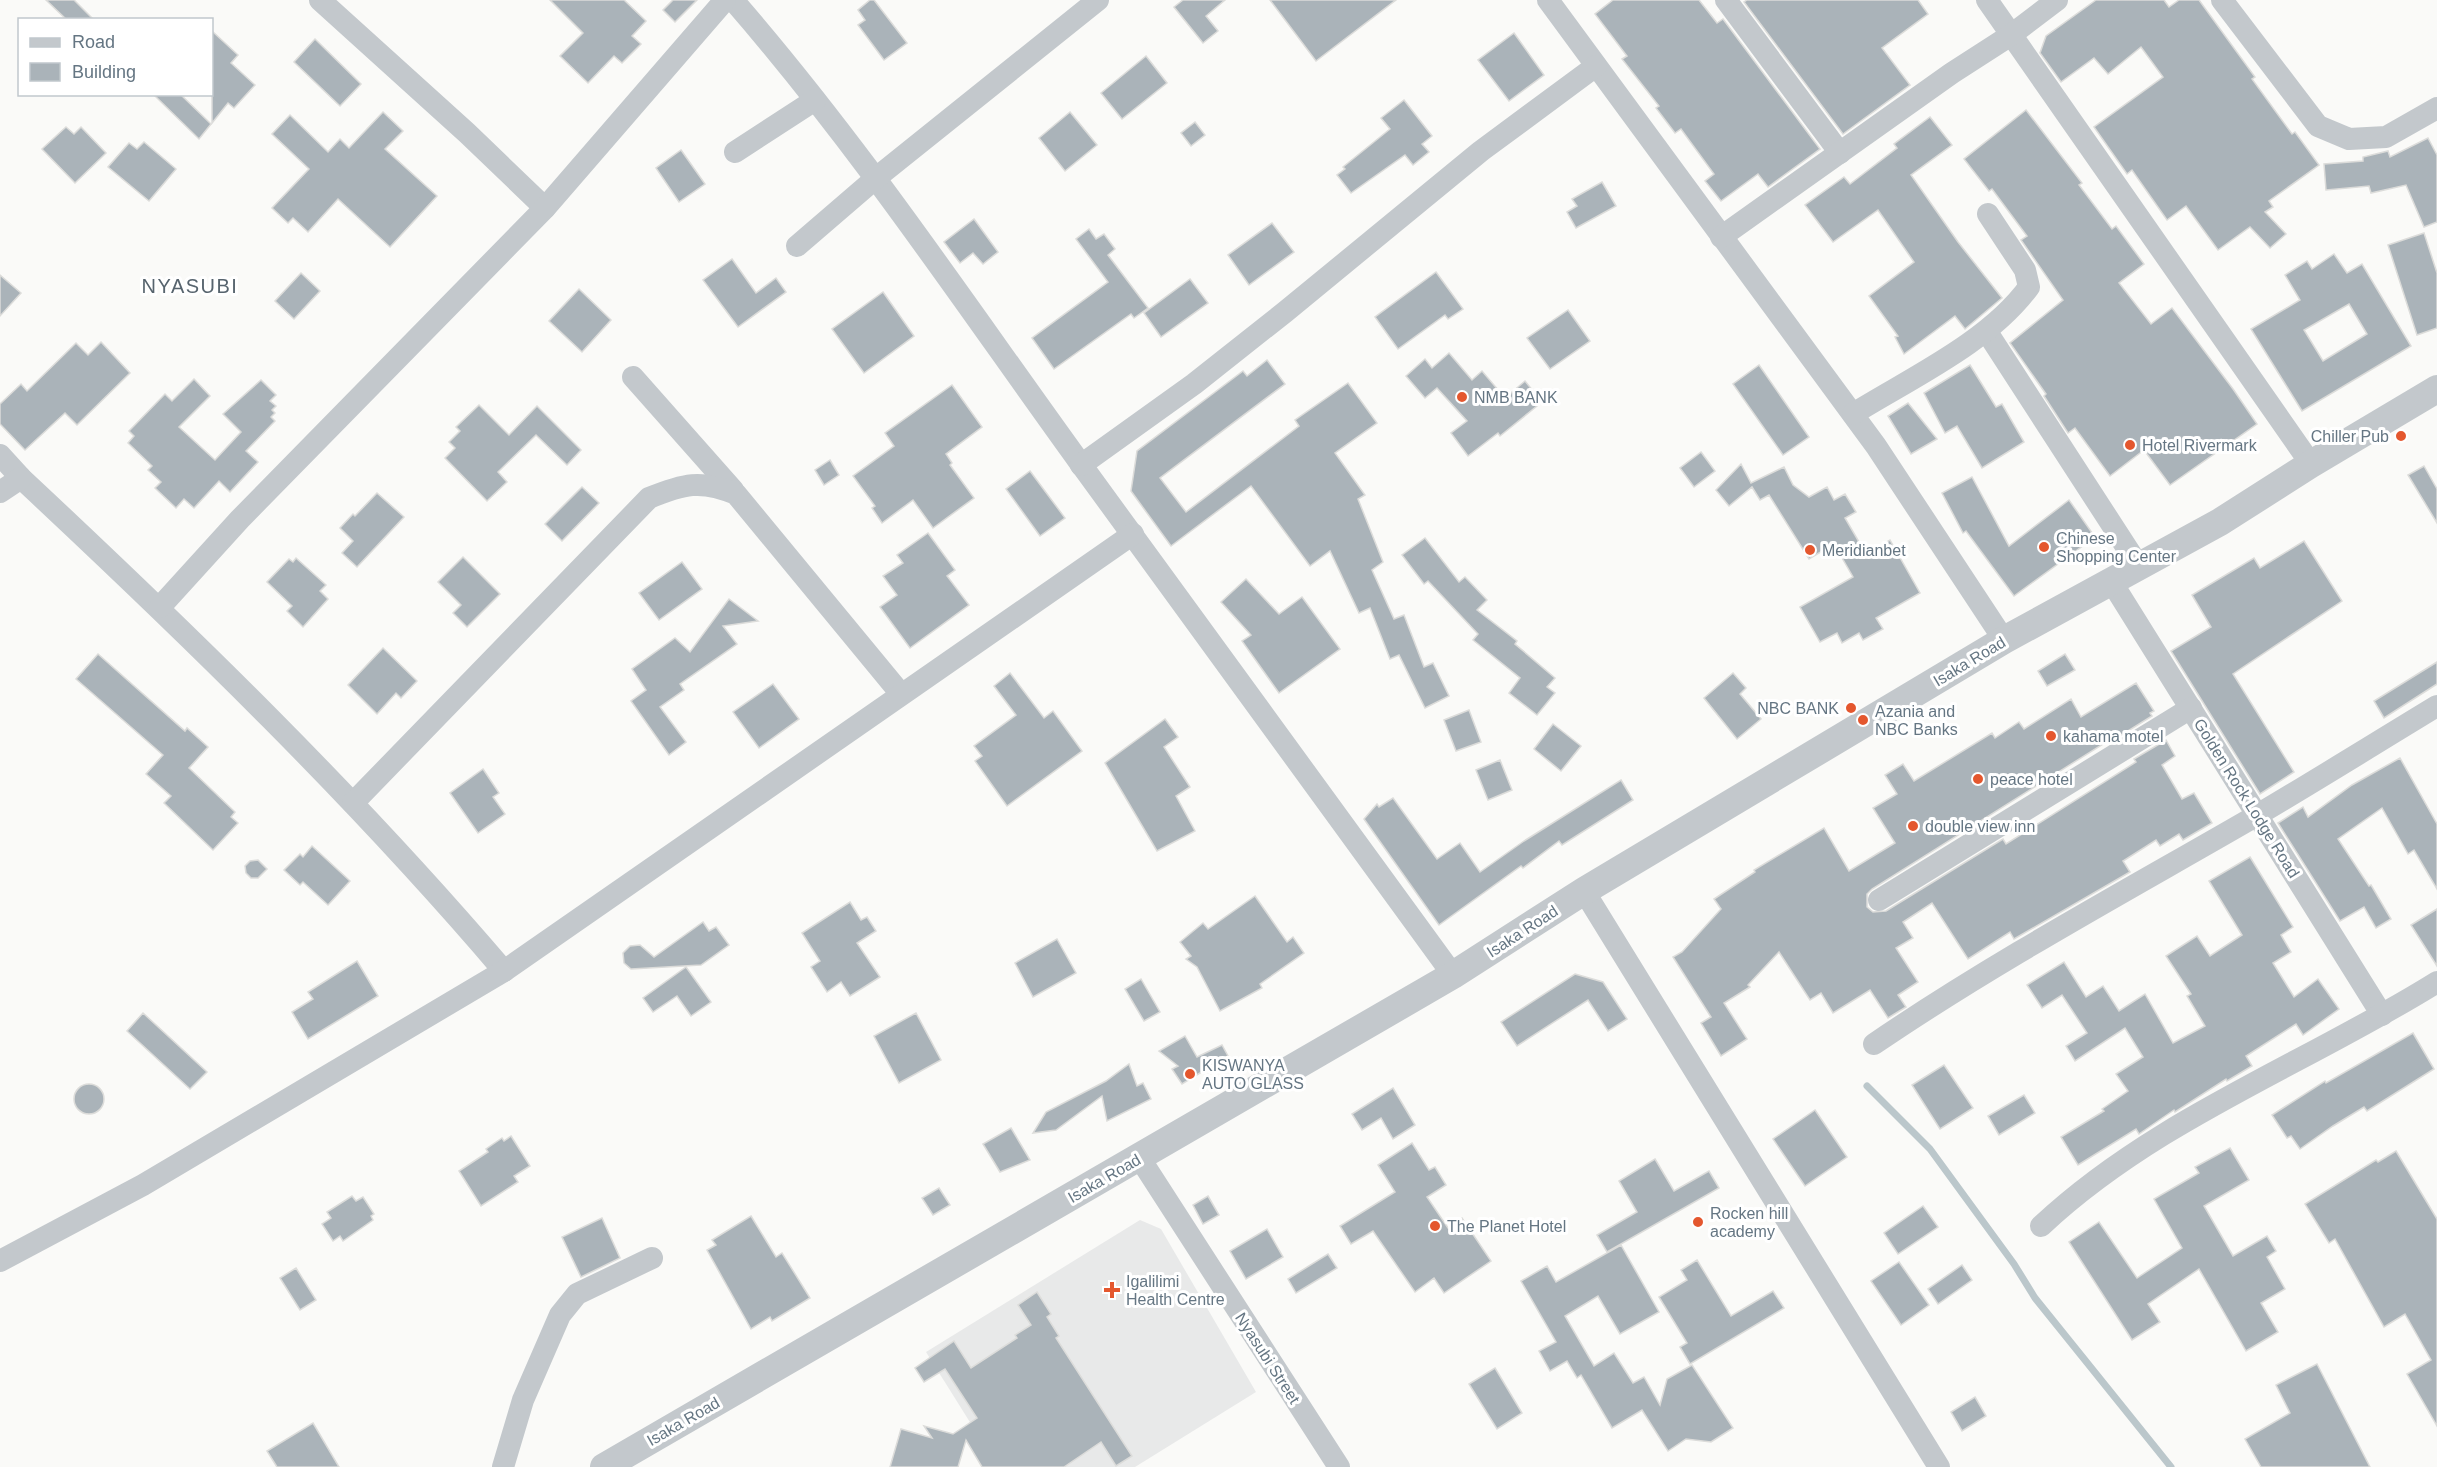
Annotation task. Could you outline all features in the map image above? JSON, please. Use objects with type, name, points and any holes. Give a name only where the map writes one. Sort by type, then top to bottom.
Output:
[{"type":"street","points":[[320,0],[545,207]]},
{"type":"street","points":[[160,607],[240,519],[545,207],[725,0]]},
{"type":"street","points":[[733,0],[876,178],[1081,465],[1453,975]]},
{"type":"street","points":[[797,246],[876,178],[1098,0]]},
{"type":"street","points":[[1548,0],[1853,414],[2004,640]]},
{"type":"street","points":[[1726,0],[1840,153]]},
{"type":"street","points":[[1987,0],[2311,464]]},
{"type":"street","points":[[1721,237],[1952,73],[2011,35],[2057,0]]},
{"type":"street","points":[[2222,0],[2318,126],[2349,139],[2386,137],[2437,108]]},
{"type":"street","points":[[1081,465],[1194,384],[1481,151],[1596,66]]},
{"type":"street","points":[[735,152],[815,100]]},
{"type":"street","points":[[1853,414],[1987,332],[2017,304],[2029,287],[2025,270],[1988,214]]},
{"type":"street","points":[[1987,332],[2138,565]]},
{"type":"street","points":[[633,377],[736,494],[901,694]]},
{"type":"street","name":"Isaka Road","points":[[604,1467],[1453,975],[1584,891],[2004,640],[2220,522],[2311,464],[2437,389]]},
{"type":"street","points":[[0,455],[21,478],[160,607],[353,803],[480,940],[504,971]]},
{"type":"street","points":[[0,492],[21,478]]},
{"type":"street","points":[[353,803],[649,498],[672,488],[696,484],[715,485],[736,494]]},
{"type":"street","points":[[0,1261],[143,1185],[504,971],[1133,534]]},
{"type":"street","name":"Golden Rock Lodge Road","points":[[2111,581],[2382,1015]]},
{"type":"street","points":[[1874,1044],[1926,1008],[2012,956],[2257,815],[2437,706]]},
{"type":"street","points":[[1879,900],[2191,708]]},
{"type":"street","points":[[1584,891],[1939,1467]]},
{"type":"street","points":[[2041,1226],[2070,1200],[2118,1164],[2214,1104],[2435,988]]},
{"type":"street","name":"Nyasubi Street","points":[[1139,1157],[1339,1467]]},
{"type":"street","points":[[503,1467],[523,1400],[560,1315],[576,1294],[652,1258]]},
{"type":"shaded area","name":"Igalilimi Health Centre","points":[[1140,1220],[1161,1229],[1256,1392],[1135,1467],[998,1467],[926,1352]]},
{"type":"building","points":[[46,0],[74,0],[92,18],[65,18]]},
{"type":"building","points":[[550,0],[624,0],[646,21],[632,36],[641,44],[622,63],[614,56],[588,83],[560,56],[583,33]]},
{"type":"building","points":[[673,0],[697,0],[675,22],[663,10]]},
{"type":"building","points":[[870,0],[874,0],[907,43],[884,60],[858,25],[865,20],[858,10]]},
{"type":"building","points":[[1183,0],[1225,0],[1206,16],[1218,31],[1203,43],[1174,7]]},
{"type":"building","points":[[1270,0],[1396,0],[1316,61]]},
{"type":"building","points":[[1613,0],[1699,0],[1717,23],[1723,19],[1820,149],[1768,187],[1758,174],[1721,201],[1705,181],[1714,174],[1681,129],[1675,133],[1656,108],[1659,106],[1622,59],[1627,56],[1595,14]]},
{"type":"building","points":[[1747,0],[1918,0],[1928,14],[1882,48],[1910,85],[1843,134],[1744,2]]},
{"type":"building","points":[[2096,0],[2164,0],[2169,7],[2179,0],[2199,0],[2255,77],[2252,79],[2292,134],[2295,132],[2319,165],[2269,201],[2273,207],[2265,212],[2286,234],[2270,248],[2250,227],[2218,250],[2186,206],[2167,220],[2132,170],[2127,174],[2094,127],[2163,77],[2141,47],[2108,74],[2094,58],[2061,82],[2040,53],[2046,36]]},
{"type":"building","points":[[213,32],[238,55],[231,63],[255,85],[234,108],[228,103],[212,123]]},
{"type":"building","points":[[1514,33],[1544,75],[1509,101],[1478,60]]},
{"type":"building","points":[[315,39],[361,84],[340,106],[294,62]]},
{"type":"building","points":[[1146,56],[1167,83],[1122,119],[1101,93]]},
{"type":"building","points":[[155,96],[182,96],[211,124],[199,139]]},
{"type":"building","points":[[1404,100],[1432,136],[1422,144],[1429,152],[1413,165],[1405,155],[1351,193],[1337,175],[1345,169],[1343,167],[1390,129],[1381,118]]},
{"type":"building","points":[[2026,110],[2082,183],[2079,185],[2112,229],[2116,226],[2144,264],[2119,283],[2151,324],[2172,308],[2257,424],[2170,485],[2144,450],[2110,476],[2075,428],[2068,433],[2044,396],[2046,394],[2010,343],[2063,300],[2021,240],[2027,236],[1992,189],[1989,191],[1964,159]]},
{"type":"building","points":[[383,112],[403,131],[385,149],[437,196],[390,247],[338,199],[308,232],[293,218],[288,223],[272,208],[309,169],[272,134],[290,115],[328,152],[340,139],[349,148]]},
{"type":"building","points":[[1070,112],[1097,145],[1065,171],[1039,138]]},
{"type":"building","points":[[1930,117],[1952,145],[1911,175],[1958,242],[2002,298],[1965,329],[1955,316],[1904,354],[1895,337],[1898,336],[1869,296],[1914,262],[1878,210],[1833,242],[1805,205],[1844,177],[1850,184],[1897,148],[1894,144]]},
{"type":"building","points":[[1195,122],[1205,135],[1191,146],[1181,133]]},
{"type":"building","points":[[66,127],[74,134],[81,127],[106,153],[75,183],[42,149]]},
{"type":"building","points":[[2428,138],[2437,155],[2437,222],[2424,227],[2406,185],[2371,193],[2369,186],[2326,190],[2324,164],[2363,161],[2363,157],[2388,151],[2390,157]]},
{"type":"building","points":[[144,142],[176,169],[149,201],[108,167],[129,143],[137,149]]},
{"type":"building","points":[[681,150],[705,184],[679,202],[656,168]]},
{"type":"building","points":[[1602,182],[1616,206],[1576,228],[1567,212],[1577,206],[1572,199]]},
{"type":"building","points":[[974,219],[998,252],[983,264],[973,253],[960,263],[944,242]]},
{"type":"building","points":[[1272,223],[1294,252],[1249,285],[1228,255]]},
{"type":"building","points":[[1089,229],[1096,239],[1104,234],[1115,249],[1108,255],[1148,308],[1134,318],[1131,314],[1054,369],[1032,338],[1108,282],[1076,239]]},
{"type":"building","points":[[2424,233],[2437,273],[2437,328],[2417,335],[2388,245]]},
{"type":"building","points":[[2334,254],[2347,273],[2362,264],[2411,346],[2302,411],[2251,329],[2300,300],[2285,275],[2307,261],[2312,269]],"holes":[[[2349,304],[2367,334],[2323,361],[2304,330]]]},
{"type":"building","points":[[732,259],[756,293],[776,278],[786,292],[738,327],[703,280]]},
{"type":"building","points":[[1436,272],[1463,309],[1448,319],[1445,315],[1398,349],[1375,317]]},
{"type":"building","points":[[301,273],[320,291],[294,319],[275,301]]},
{"type":"building","points":[[0,275],[21,293],[0,316]]},
{"type":"building","points":[[1190,279],[1208,303],[1161,337],[1144,313]]},
{"type":"building","points":[[579,289],[611,320],[582,352],[549,321]]},
{"type":"building","points":[[883,292],[914,336],[864,373],[832,329]]},
{"type":"building","points":[[1568,310],[1590,341],[1550,369],[1527,338]]},
{"type":"building","points":[[101,342],[130,373],[77,425],[65,413],[25,450],[0,424],[0,404],[21,384],[27,391],[76,343],[88,355]]},
{"type":"building","points":[[1449,353],[1472,380],[1482,371],[1505,398],[1525,381],[1542,402],[1500,436],[1498,433],[1468,456],[1451,433],[1467,421],[1437,388],[1425,398],[1406,376],[1425,359],[1432,368]]},
{"type":"building","points":[[1267,360],[1285,384],[1160,478],[1186,512],[1299,426],[1295,420],[1348,383],[1377,423],[1335,453],[1365,495],[1358,499],[1383,562],[1372,570],[1394,619],[1404,615],[1424,667],[1433,663],[1449,696],[1425,708],[1399,655],[1390,659],[1370,608],[1359,613],[1330,551],[1310,566],[1251,486],[1171,546],[1131,491],[1137,451],[1243,371],[1247,376]]},
{"type":"building","points":[[1759,365],[1809,437],[1783,455],[1733,384]]},
{"type":"building","points":[[1970,365],[1996,407],[2002,404],[2024,442],[1982,468],[1957,426],[1945,433],[1924,393]]},
{"type":"building","points":[[194,379],[210,396],[179,427],[215,460],[241,432],[223,414],[261,380],[276,395],[270,401],[276,406],[272,410],[275,413],[271,417],[275,421],[246,451],[258,462],[230,492],[219,481],[194,508],[184,499],[176,508],[155,488],[161,482],[148,470],[152,466],[128,443],[134,436],[129,431],[165,394],[172,401]]},
{"type":"building","points":[[952,385],[982,427],[946,454],[952,463],[950,465],[974,498],[933,528],[913,500],[882,523],[872,508],[875,506],[853,476],[894,446],[885,433]]},
{"type":"building","points":[[1908,403],[1937,439],[1911,454],[1888,416]]},
{"type":"building","points":[[479,405],[509,435],[537,406],[581,450],[567,465],[536,435],[498,472],[507,482],[487,501],[445,458],[455,448],[449,442],[460,431],[456,427]]},
{"type":"building","points":[[1701,452],[1715,471],[1694,487],[1680,468]]},
{"type":"building","points":[[830,460],[839,475],[824,485],[815,470]]},
{"type":"building","points":[[1741,464],[1751,483],[1784,467],[1793,485],[1809,497],[1827,487],[1834,500],[1845,494],[1856,512],[1845,518],[1866,554],[1890,540],[1920,593],[1876,618],[1883,629],[1863,640],[1859,633],[1842,643],[1837,633],[1820,642],[1800,607],[1853,577],[1834,544],[1809,559],[1769,495],[1760,500],[1752,487],[1729,506],[1716,490]]},
{"type":"building","points":[[2424,466],[2437,489],[2437,523],[2408,475]]},
{"type":"building","points":[[1030,471],[1065,518],[1040,536],[1006,489]]},
{"type":"building","name":"Chinese Shopping Center","points":[[1972,477],[2009,546],[2069,500],[2095,537],[2014,596],[1966,531],[1963,533],[1942,493]]},
{"type":"building","points":[[582,487],[599,503],[562,541],[545,524]]},
{"type":"building","points":[[377,493],[404,517],[357,567],[342,553],[353,541],[340,528]]},
{"type":"building","points":[[928,533],[955,570],[947,576],[969,605],[910,648],[880,607],[897,595],[883,576],[903,563],[897,555]]},
{"type":"building","points":[[1425,538],[1459,582],[1465,577],[1487,600],[1477,610],[1517,641],[1515,644],[1555,678],[1547,687],[1555,693],[1537,715],[1509,693],[1520,678],[1473,640],[1478,634],[1428,581],[1424,584],[1402,555]]},
{"type":"building","points":[[2304,541],[2342,601],[2233,674],[2294,772],[2260,794],[2171,651],[2211,627],[2192,595],[2254,558],[2260,568]]},
{"type":"building","points":[[463,557],[500,594],[467,627],[453,613],[461,605],[438,582]]},
{"type":"building","points":[[296,558],[326,585],[320,591],[328,599],[303,627],[287,611],[292,606],[267,582],[289,559],[293,562]]},
{"type":"building","points":[[682,562],[702,589],[659,620],[639,593]]},
{"type":"building","points":[[1246,579],[1279,614],[1302,597],[1340,649],[1279,693],[1242,641],[1251,635],[1221,602]]},
{"type":"building","points":[[729,599],[758,621],[723,626],[737,644],[680,684],[684,690],[660,707],[686,742],[669,755],[631,701],[646,690],[632,669],[675,638],[690,652]]},
{"type":"building","points":[[383,648],[417,681],[401,698],[396,693],[377,714],[348,685]]},
{"type":"building","points":[[98,654],[185,731],[187,728],[208,747],[189,768],[235,812],[231,817],[238,823],[213,850],[164,803],[171,796],[146,774],[163,755],[76,679]]},
{"type":"building","points":[[2065,654],[2075,670],[2047,686],[2038,671]]},
{"type":"building","points":[[2437,662],[2437,684],[2384,718],[2374,701]]},
{"type":"building","points":[[1010,673],[1044,718],[1053,711],[1082,751],[1007,806],[975,761],[982,756],[974,746],[1016,715],[994,686]]},
{"type":"building","points":[[1733,673],[1746,688],[1740,694],[1761,719],[1737,739],[1704,698]]},
{"type":"building","points":[[2136,683],[2154,711],[2150,713],[2152,716],[2120,736],[2119,734],[1872,889],[1867,894],[1867,907],[1873,912],[1886,911],[2003,839],[2006,844],[2136,762],[2134,759],[2166,740],[2175,756],[2162,765],[2182,799],[2194,793],[2212,823],[2183,840],[2179,834],[2160,846],[2156,840],[2123,861],[2130,872],[2014,939],[2010,932],[1968,959],[1932,903],[1903,922],[1913,938],[1896,948],[1918,982],[1898,995],[1906,1007],[1888,1018],[1870,990],[1833,1013],[1821,993],[1810,1000],[1779,952],[1748,985],[1750,987],[1724,1003],[1747,1039],[1721,1056],[1701,1023],[1711,1017],[1673,957],[1682,952],[1721,909],[1714,899],[1755,872],[1754,870],[1824,828],[1849,871],[1895,843],[1873,808],[1897,794],[1885,775],[1903,764],[1914,781],[1992,733],[1995,738],[2019,722],[2024,729],[2071,699],[2081,717]]},
{"type":"building","points":[[773,684],[799,719],[759,748],[733,712]]},
{"type":"building","points":[[1469,710],[1481,742],[1456,751],[1444,720]]},
{"type":"building","points":[[1165,719],[1178,737],[1164,747],[1190,787],[1176,796],[1195,831],[1157,851],[1105,763]]},
{"type":"building","points":[[1553,724],[1581,746],[1561,771],[1534,749]]},
{"type":"building","points":[[2400,758],[2437,824],[2437,889],[2414,850],[2408,854],[2382,808],[2338,839],[2369,886],[2371,885],[2391,919],[2376,928],[2364,907],[2340,921],[2278,823],[2303,807],[2308,817],[2352,785]]},
{"type":"building","points":[[1500,760],[1512,790],[1488,800],[1476,770]]},
{"type":"building","points":[[483,769],[499,793],[493,797],[505,814],[478,833],[450,793]]},
{"type":"building","points":[[1621,780],[1633,800],[1562,845],[1559,841],[1439,925],[1364,819],[1377,804],[1379,807],[1393,798],[1437,859],[1460,843],[1480,872],[1524,841]]},
{"type":"building","points":[[312,846],[350,881],[328,905],[303,882],[300,885],[284,870],[300,854],[303,857]]},
{"type":"building","points":[[2250,857],[2293,927],[2281,935],[2291,952],[2273,963],[2294,997],[2318,979],[2339,1009],[2303,1035],[2296,1024],[2246,1056],[2252,1066],[2227,1081],[2226,1079],[2175,1112],[2174,1110],[2139,1134],[2136,1129],[2078,1165],[2061,1137],[2104,1111],[2102,1109],[2128,1091],[2116,1074],[2143,1057],[2125,1028],[2075,1061],[2066,1046],[2087,1033],[2062,995],[2042,1008],[2027,985],[2064,962],[2086,997],[2103,986],[2119,1011],[2145,994],[2173,1043],[2205,1026],[2187,996],[2191,994],[2166,956],[2197,936],[2210,956],[2242,935],[2209,881]]},
{"type":"building","points":[[258,860],[267,869],[258,878],[251,878],[246,873],[245,866],[250,861]]},
{"type":"building","points":[[1255,896],[1287,942],[1293,937],[1304,953],[1260,984],[1262,988],[1220,1011],[1197,967],[1186,959],[1191,956],[1180,942],[1203,923],[1208,929]]},
{"type":"building","points":[[850,902],[861,920],[867,917],[876,931],[857,943],[880,977],[850,996],[841,982],[827,992],[811,967],[820,961],[802,933]]},
{"type":"building","points":[[2437,909],[2437,966],[2411,925]]},
{"type":"building","points":[[703,922],[709,931],[716,927],[729,945],[701,965],[631,969],[624,963],[623,953],[630,946],[640,945],[654,957]]},
{"type":"building","points":[[1057,939],[1076,973],[1033,997],[1015,963]]},
{"type":"building","points":[[357,961],[378,996],[308,1039],[292,1012],[313,999],[308,992]]},
{"type":"building","points":[[686,967],[711,1002],[691,1016],[677,996],[653,1012],[643,998]]},
{"type":"building","points":[[1575,974],[1603,982],[1627,1019],[1608,1031],[1588,1000],[1517,1046],[1501,1022]]},
{"type":"building","points":[[1141,979],[1160,1012],[1144,1021],[1125,989]]},
{"type":"building","points":[[143,1013],[207,1072],[190,1089],[127,1031]]},
{"type":"building","points":[[916,1013],[941,1060],[899,1083],[874,1036]]},
{"type":"building","points":[[2413,1033],[2434,1069],[2367,1111],[2364,1107],[2300,1149],[2291,1136],[2287,1138],[2272,1115],[2325,1081],[2326,1083]]},
{"type":"building","points":[[1185,1036],[1197,1057],[1222,1045],[1228,1056],[1182,1084],[1172,1069],[1178,1066],[1159,1051]]},
{"type":"building","points":[[1129,1064],[1137,1086],[1143,1083],[1151,1099],[1107,1121],[1102,1096],[1056,1130],[1033,1133],[1046,1112],[1106,1081]]},
{"type":"building","points":[[1944,1065],[1973,1108],[1940,1129],[1912,1085]]},
{"type":"building","points":[[89,1084],[100,1088],[104,1099],[100,1110],[89,1114],[78,1110],[74,1099],[78,1088]]},
{"type":"building","points":[[1393,1088],[1415,1125],[1393,1139],[1381,1118],[1362,1130],[1352,1114]]},
{"type":"building","points":[[2024,1095],[2035,1113],[1999,1135],[1988,1116]]},
{"type":"building","points":[[1815,1110],[1847,1157],[1805,1186],[1773,1139]]},
{"type":"building","points":[[1011,1128],[1030,1160],[1000,1172],[983,1144]]},
{"type":"building","points":[[511,1136],[530,1166],[514,1176],[518,1182],[481,1206],[459,1171],[488,1152],[486,1149],[502,1138],[504,1141]]},
{"type":"building","points":[[1412,1143],[1429,1170],[1435,1167],[1446,1185],[1427,1197],[1448,1228],[1462,1218],[1491,1261],[1444,1293],[1434,1278],[1415,1292],[1373,1231],[1351,1244],[1340,1226],[1395,1192],[1378,1165]]},
{"type":"building","points":[[2230,1148],[2249,1180],[2204,1206],[2233,1256],[2267,1236],[2276,1251],[2267,1257],[2285,1289],[2261,1303],[2278,1332],[2246,1351],[2199,1269],[2148,1304],[2160,1322],[2132,1340],[2069,1242],[2099,1222],[2137,1278],[2182,1248],[2154,1199],[2199,1173],[2195,1167]]},
{"type":"building","points":[[2396,1151],[2437,1219],[2437,1426],[2407,1374],[2431,1360],[2405,1314],[2384,1327],[2335,1239],[2329,1243],[2305,1204],[2376,1160],[2378,1162]]},
{"type":"building","points":[[1655,1159],[1674,1191],[1709,1171],[1719,1188],[1607,1252],[1597,1235],[1637,1212],[1619,1181]]},
{"type":"building","points":[[939,1188],[950,1205],[933,1215],[922,1198]]},
{"type":"building","points":[[352,1196],[356,1201],[363,1197],[374,1214],[371,1216],[373,1220],[343,1241],[340,1236],[333,1241],[322,1224],[331,1218],[327,1212]]},
{"type":"building","points":[[1208,1196],[1219,1215],[1203,1224],[1193,1205]]},
{"type":"building","points":[[1923,1206],[1938,1227],[1898,1254],[1884,1233]]},
{"type":"building","points":[[751,1216],[776,1257],[782,1253],[810,1298],[772,1321],[770,1317],[751,1329],[707,1250],[716,1245],[712,1240]]},
{"type":"building","points":[[602,1218],[620,1258],[581,1277],[562,1237]]},
{"type":"building","points":[[1267,1229],[1283,1257],[1246,1279],[1230,1251]]},
{"type":"building","points":[[1621,1245],[1659,1312],[1620,1334],[1598,1296],[1565,1316],[1594,1366],[1614,1353],[1633,1383],[1644,1377],[1660,1405],[1667,1379],[1692,1365],[1733,1428],[1711,1442],[1686,1439],[1668,1451],[1642,1410],[1612,1428],[1581,1375],[1577,1378],[1567,1361],[1550,1371],[1539,1351],[1556,1342],[1521,1281],[1547,1266],[1556,1282]]},
{"type":"building","points":[[1328,1254],[1337,1268],[1296,1293],[1288,1279]]},
{"type":"building","points":[[1697,1260],[1731,1316],[1773,1291],[1784,1308],[1690,1364],[1680,1347],[1687,1343],[1659,1297],[1687,1280],[1681,1270]]},
{"type":"building","points":[[1899,1262],[1929,1305],[1901,1325],[1871,1281]]},
{"type":"building","points":[[1962,1265],[1972,1280],[1938,1304],[1928,1289]]},
{"type":"building","points":[[296,1268],[316,1300],[300,1310],[280,1278]]},
{"type":"building","points":[[1037,1292],[1051,1314],[1047,1317],[1059,1336],[1056,1338],[1132,1456],[1116,1466],[1101,1442],[1064,1467],[982,1467],[966,1440],[958,1467],[890,1467],[901,1429],[932,1438],[924,1426],[953,1434],[977,1418],[945,1369],[924,1382],[915,1368],[954,1341],[971,1368],[1017,1338],[1015,1335],[1031,1325],[1018,1305]]},
{"type":"building","points":[[2317,1364],[2370,1467],[2261,1467],[2245,1439],[2290,1413],[2276,1385]]},
{"type":"building","points":[[1495,1368],[1522,1413],[1497,1429],[1469,1384]]},
{"type":"building","points":[[1975,1397],[1986,1416],[1962,1431],[1951,1412]]},
{"type":"building","points":[[313,1423],[339,1467],[277,1467],[267,1451]]},
{"type":"waterway","points":[[1867,1086],[1930,1149],[2014,1264],[2035,1298],[2171,1467]]},
{"type":"place","name":"NMB BANK","points":[[1462,397]]},
{"type":"place","name":"Chiller Pub","points":[[2401,436]]},
{"type":"place","name":"Hotel Rivermark","points":[[2130,445]]},
{"type":"place","name":"Chinese Shopping Center","points":[[2044,547]]},
{"type":"place","name":"Meridianbet","points":[[1810,550]]},
{"type":"place","name":"NBC BANK","points":[[1851,708]]},
{"type":"place","name":"Azania and NBC Banks","points":[[1863,720]]},
{"type":"place","name":"kahama motel","points":[[2051,736]]},
{"type":"place","name":"peace hotel","points":[[1978,779]]},
{"type":"place","name":"double view inn","points":[[1913,826]]},
{"type":"place","name":"KISWANYA AUTO GLASS","points":[[1190,1074]]},
{"type":"place","name":"Rocken hill academy","points":[[1698,1222]]},
{"type":"place","name":"The Planet Hotel","points":[[1435,1226]]},
{"type":"place","name":"Igalilimi Health Centre","points":[[1112,1290]]},
{"type":"district","name":"NYASUBI","points":[[190,286]]}]
